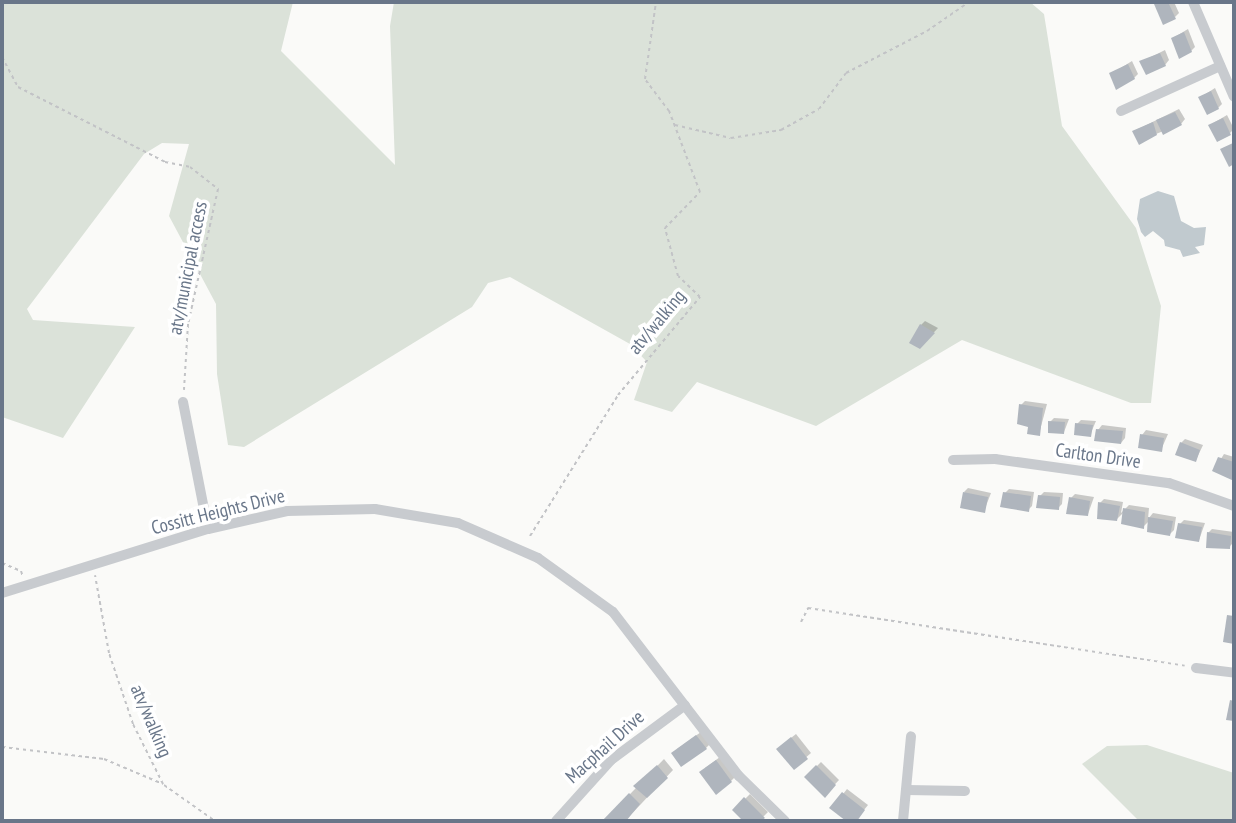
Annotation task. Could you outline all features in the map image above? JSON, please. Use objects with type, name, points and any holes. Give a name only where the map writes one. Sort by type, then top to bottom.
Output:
[{"type":"street","points":[[1194,2],[1234,97]]},
{"type":"street","points":[[1122,111],[1220,65]]},
{"type":"street","points":[[183,402],[208,529]]},
{"type":"street","name":"Carlton Drive","points":[[953,460],[995,459],[1169,483],[1234,506]]},
{"type":"street","name":"Cossitt Heights Drive","points":[[2,593],[208,529],[287,510],[347,508],[427,516],[485,532],[548,564],[613,612],[740,776],[785,821]]},
{"type":"street","points":[[1196,668],[1234,673]]},
{"type":"street","name":"Macphail Drive","points":[[556,821],[611,760],[685,705]]},
{"type":"street","points":[[903,821],[911,736]]},
{"type":"street","points":[[907,790],[965,791]]},
{"type":"path","name":"atv/walking","points":[[530,536],[618,395],[700,297],[678,276],[665,228],[700,192],[674,125],[645,79],[656,2]]},
{"type":"path","points":[[674,125],[731,138],[780,130],[819,110],[846,74],[927,31],[969,2]]},
{"type":"path","name":"atv/municipal access","points":[[2,57],[18,87],[165,162],[190,167],[218,189],[188,324],[183,402]]},
{"type":"path","points":[[2,563],[21,571],[26,585]]},
{"type":"path","name":"atv/walking","points":[[94,563],[98,610],[110,653],[133,724],[163,784]]},
{"type":"path","points":[[94,563],[98,580]]},
{"type":"path","points":[[801,622],[808,608],[1196,668]]},
{"type":"path","name":"atv/walking","points":[[2,747],[104,759],[163,784]]},
{"type":"path","points":[[163,784],[215,821]]},
{"type":"shaded area","points":[[2,2],[293,2],[281,51],[395,165],[390,26],[394,2],[1030,2],[1044,14],[1062,126],[1136,228],[1161,306],[1151,403],[1131,403],[962,340],[816,426],[697,382],[672,412],[634,400],[647,362],[630,344],[510,277],[488,283],[472,307],[244,447],[228,445],[217,374],[216,304],[169,216],[189,144],[162,143],[144,154],[27,309],[33,320],[135,327],[63,438],[2,417]]},
{"type":"shaded area","points":[[1158,191],[1174,196],[1181,221],[1194,228],[1206,227],[1204,245],[1195,247],[1200,253],[1183,257],[1180,250],[1165,246],[1164,240],[1153,231],[1145,237],[1141,232],[1137,219],[1140,199]]},
{"type":"shaded area","points":[[1147,745],[1234,773],[1234,821],[1139,821],[1082,764],[1107,746]]},
{"type":"building","points":[[1168,2],[1176,19],[1163,25],[1154,4]]},
{"type":"building","points":[[1184,32],[1192,52],[1179,59],[1171,38]]},
{"type":"building","points":[[1160,53],[1166,66],[1146,75],[1139,61]]},
{"type":"building","points":[[1128,64],[1135,79],[1116,90],[1109,73]]},
{"type":"building","points":[[1211,91],[1219,109],[1207,115],[1198,97]]},
{"type":"building","points":[[1175,112],[1182,125],[1163,135],[1156,120]]},
{"type":"building","points":[[1223,118],[1231,135],[1217,142],[1208,125]]},
{"type":"building","points":[[1153,122],[1157,135],[1139,145],[1132,131]]},
{"type":"building","points":[[1233,143],[1234,164],[1229,167],[1220,149]]},
{"type":"building","points":[[920,324],[935,333],[920,349],[909,343]]},
{"type":"building","points":[[1019,404],[1043,408],[1040,436],[1027,434],[1028,427],[1017,424]]},
{"type":"building","points":[[1048,421],[1065,422],[1064,434],[1048,433]]},
{"type":"building","points":[[1075,423],[1093,425],[1091,437],[1074,435]]},
{"type":"building","points":[[1096,429],[1123,431],[1121,444],[1094,441]]},
{"type":"building","points":[[1140,434],[1164,438],[1162,452],[1138,448]]},
{"type":"building","points":[[1180,442],[1200,450],[1196,462],[1175,455]]},
{"type":"building","points":[[1218,457],[1234,462],[1234,481],[1212,471]]},
{"type":"building","points":[[963,492],[988,497],[985,513],[960,508]]},
{"type":"building","points":[[1003,492],[1031,496],[1029,512],[1000,507]]},
{"type":"building","points":[[1038,495],[1060,497],[1059,510],[1036,508]]},
{"type":"building","points":[[1069,497],[1090,501],[1088,516],[1066,514]]},
{"type":"building","points":[[1098,502],[1120,506],[1117,521],[1097,519]]},
{"type":"building","points":[[1123,508],[1145,512],[1144,529],[1121,524]]},
{"type":"building","points":[[1148,517],[1173,521],[1170,536],[1147,532]]},
{"type":"building","points":[[1178,523],[1202,527],[1199,542],[1175,538]]},
{"type":"building","points":[[1207,532],[1231,536],[1230,549],[1206,548]]},
{"type":"building","points":[[1227,615],[1234,616],[1234,644],[1223,642]]},
{"type":"building","points":[[1230,700],[1234,701],[1234,721],[1226,720]]},
{"type":"building","points":[[696,735],[707,749],[681,767],[671,753]]},
{"type":"building","points":[[791,737],[808,759],[794,770],[776,749]]},
{"type":"building","points":[[716,760],[732,782],[716,795],[699,772]]},
{"type":"building","points":[[657,765],[668,778],[647,798],[633,786]]},
{"type":"building","points":[[816,765],[836,785],[825,798],[804,777]]},
{"type":"building","points":[[842,792],[865,810],[857,821],[846,821],[829,808]]},
{"type":"building","points":[[629,793],[640,804],[626,821],[602,821]]},
{"type":"building","points":[[744,797],[765,818],[761,821],[743,821],[732,810]]}]
